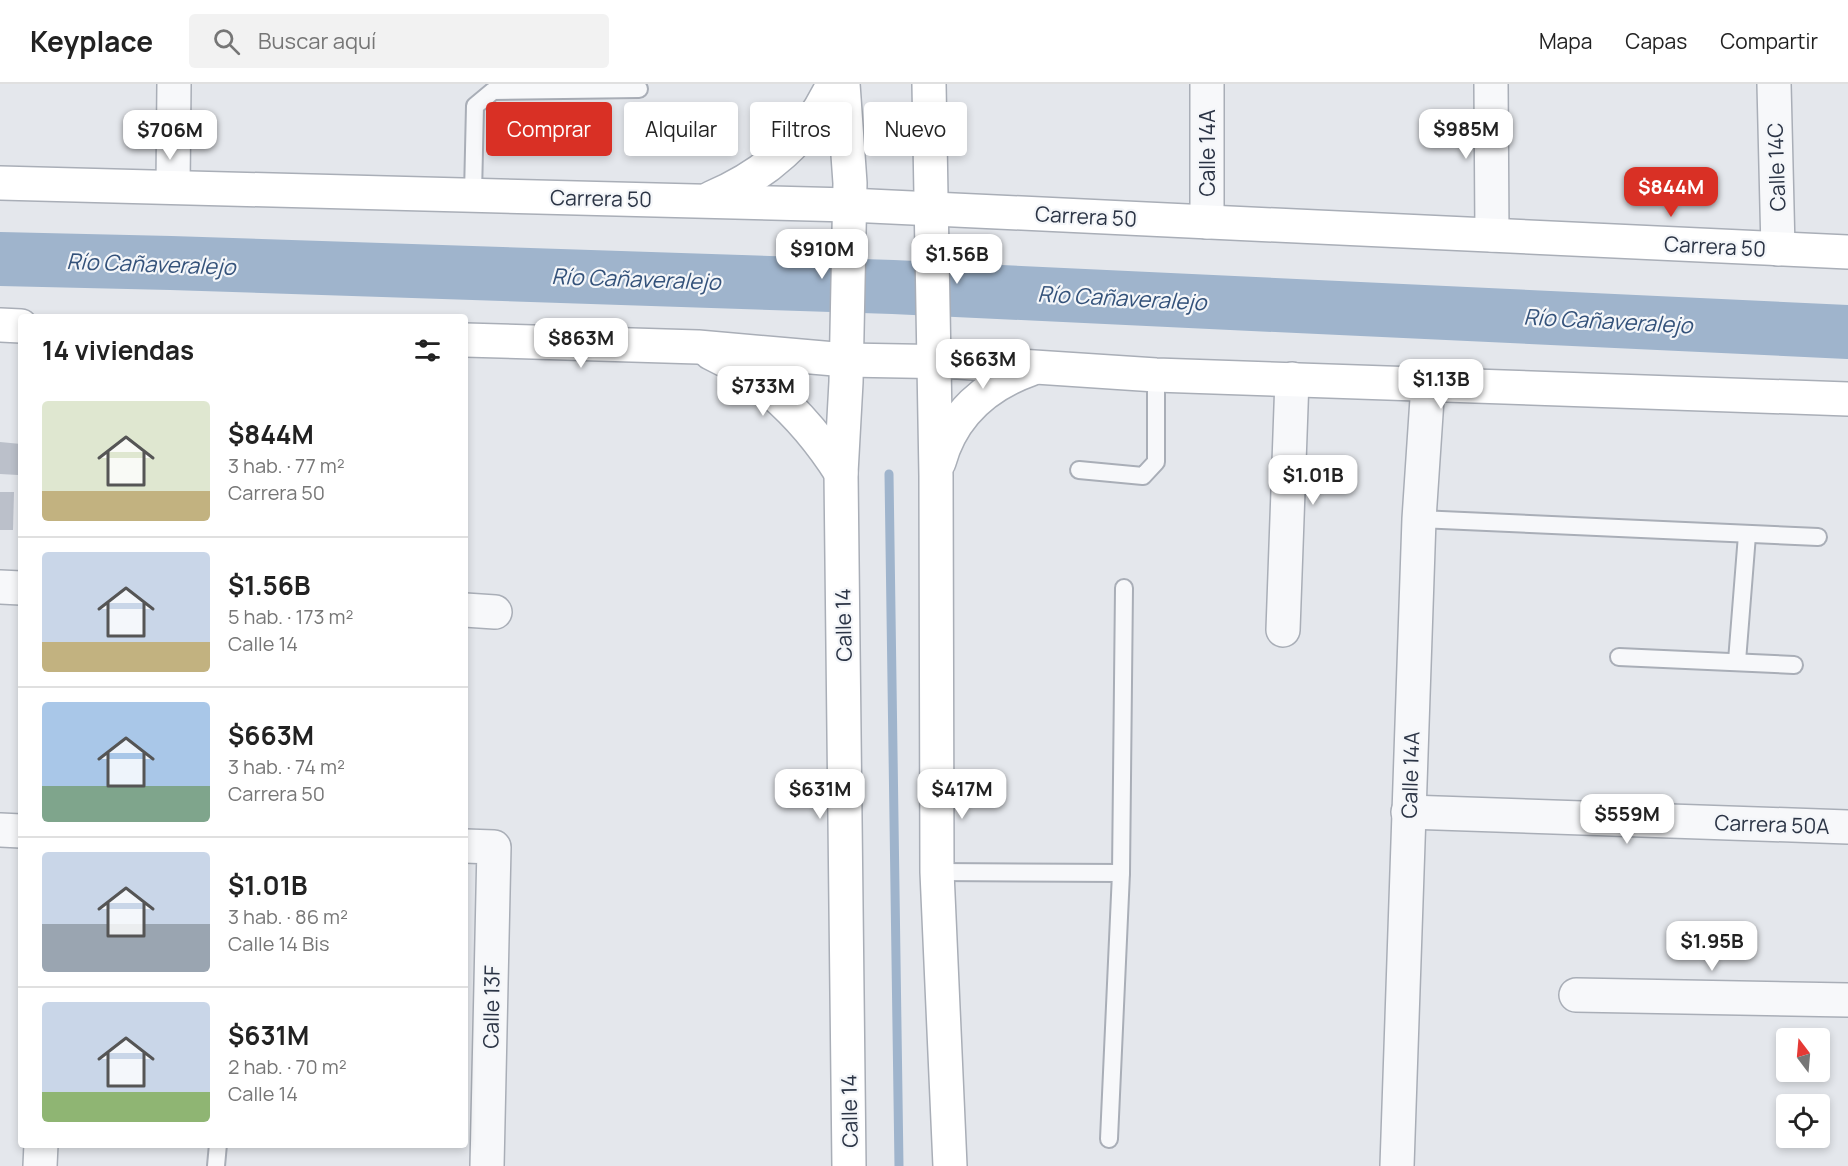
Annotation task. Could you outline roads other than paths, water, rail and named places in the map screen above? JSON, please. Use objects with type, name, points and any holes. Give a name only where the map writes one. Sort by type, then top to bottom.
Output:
[{"type":"main road","points":[[706,200],[750,179],[779,158],[806,129],[833,84]]},
{"type":"main road","name":"Calle 14","points":[[843,84],[850,183],[841,472],[849,1166]]},
{"type":"main road","points":[[929,84],[936,476],[937,872],[950,1166]]},
{"type":"main road","name":"Carrera 50","points":[[0,183],[706,200],[849,214],[930,218],[1207,222],[1848,252]]},
{"type":"main road","points":[[0,325],[18,326]]},
{"type":"main road","points":[[468,340],[932,352],[1036,368],[1156,375],[1848,399]]},
{"type":"main road","points":[[698,347],[747,373],[790,407],[809,427],[841,472]]},
{"type":"main road","points":[[936,476],[944,444],[956,423],[972,404],[988,390],[1009,377],[1036,368]]},
{"type":"street","points":[[172,187],[174,84]]},
{"type":"street","name":"Calle 14A","points":[[1207,84],[1207,222]]},
{"type":"street","points":[[1491,84],[1492,235]]},
{"type":"street","name":"Calle 14C","points":[[1774,84],[1778,249]]},
{"type":"street","points":[[1283,630],[1292,379]]},
{"type":"street","name":"Calle 14A","points":[[1397,1166],[1419,519],[1428,384]]},
{"type":"street","points":[[0,587],[18,588]]},
{"type":"street","name":"Carrera 50A","points":[[1408,812],[1848,827]]},
{"type":"street","points":[[0,830],[18,831]]},
{"type":"street","name":"Calle 13F","points":[[480,847],[487,1166]]},
{"type":"street","points":[[1576,995],[1848,1000]]},
{"type":"street","points":[[40,1166],[41,1148]]},
{"type":"lane","points":[[473,194],[475,106],[493,91],[639,89]]},
{"type":"lane","points":[[1079,470],[1143,476],[1156,462],[1156,375]]},
{"type":"lane","points":[[1419,519],[1818,537]]},
{"type":"lane","points":[[1737,661],[1747,535]]},
{"type":"lane","points":[[1109,1138],[1121,873],[1124,588]]},
{"type":"lane","points":[[1619,657],[1794,665]]},
{"type":"lane","points":[[937,872],[1121,873]]},
{"type":"lane","points":[[216,1166],[218,1148]]},
{"type":"waterway","name":"Río Cañaveralejo","points":[[0,259],[893,287],[1848,332]]},
{"type":"waterway","points":[[889,474],[899,1166]]}]
